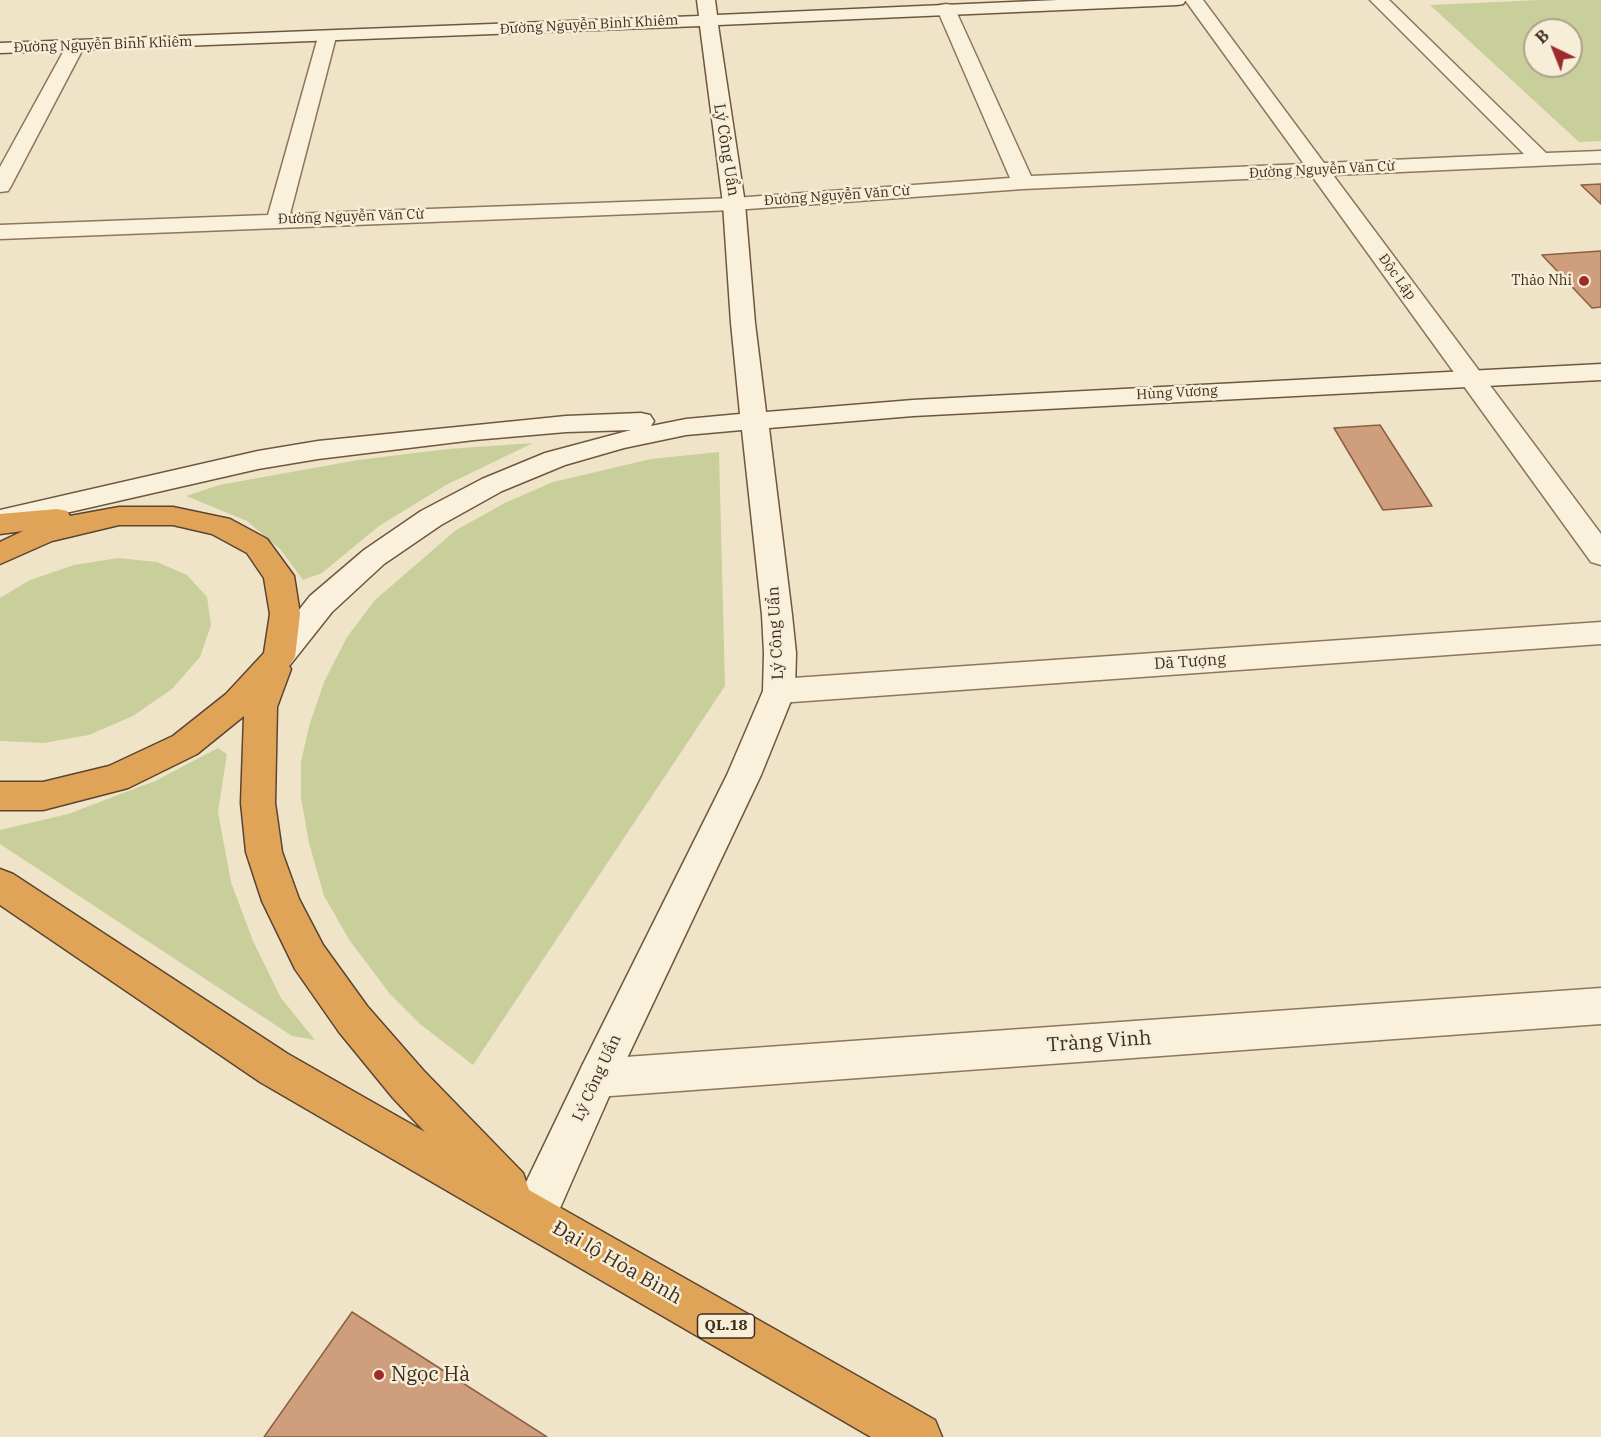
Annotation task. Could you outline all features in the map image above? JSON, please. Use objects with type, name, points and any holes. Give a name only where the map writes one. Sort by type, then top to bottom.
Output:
[{"type":"highway","points":[[0,554],[42,534],[118,516]]},
{"type":"highway","points":[[0,524],[88,517],[173,516],[220,526],[257,546],[279,576],[285,614],[279,657],[261,707],[258,804],[264,852],[281,901],[309,957],[352,1019],[408,1084],[534,1215]]},
{"type":"highway","points":[[0,796],[43,796],[116,778],[185,745],[238,703],[279,657]]},
{"type":"highway","name":"Đại lộ Hòa Bình","points":[[0,885],[274,1068],[918,1437]]},
{"type":"street","name":"Đường Nguyễn Bỉnh Khiêm","points":[[0,48],[327,38],[707,9],[946,9],[1178,0]]},
{"type":"street","name":"Độc Lập","points":[[1194,0],[1601,555]]},
{"type":"street","points":[[1379,0],[1540,160]]},
{"type":"street","name":"Lý Công Uẩn","points":[[534,1215],[597,1078],[744,775],[779,691],[780,653],[777,615],[753,420],[735,204],[707,9]]},
{"type":"street","points":[[946,9],[1023,183]]},
{"type":"street","points":[[278,219],[327,38]]},
{"type":"street","points":[[0,186],[76,45]]},
{"type":"street","name":"Đường Nguyễn Văn Cừ","points":[[0,232],[278,219],[735,204],[1023,183],[1601,157]]},
{"type":"street","name":"Hùng Vương","points":[[753,420],[959,406],[1601,372]]},
{"type":"street","points":[[0,519],[258,460],[329,449],[554,425],[753,420]]},
{"type":"street","points":[[279,657],[321,604],[374,557],[431,518],[492,485],[555,459],[620,440],[686,427],[753,420]]},
{"type":"street","points":[[42,534],[176,484],[258,460]]},
{"type":"street","name":"Dã Tượng","points":[[779,691],[1601,633]]},
{"type":"street","name":"Tràng Vinh","points":[[597,1078],[1601,1006]]},
{"type":"green space","points":[[1601,0],[1601,141],[1579,142],[1430,5]]},
{"type":"green space","points":[[533,443],[446,485],[379,526],[322,573],[303,580],[280,549],[247,521],[186,496],[219,485],[358,460],[448,449]]},
{"type":"green space","points":[[719,452],[725,686],[473,1065],[420,1024],[390,994],[350,941],[324,896],[309,843],[301,798],[301,762],[309,726],[324,682],[347,637],[375,600],[456,530],[505,503],[553,482],[651,459]]},
{"type":"green space","points":[[118,558],[157,562],[187,575],[207,597],[211,625],[200,657],[172,689],[133,716],[89,735],[44,743],[0,741],[0,598],[30,580],[74,565]]},
{"type":"green space","points":[[218,748],[227,754],[218,812],[231,882],[253,941],[281,998],[315,1040],[292,1036],[0,844],[0,830],[68,814],[155,781]]},
{"type":"building","points":[[1601,184],[1601,204],[1581,185]]},
{"type":"building","name":"Thảo Nhi","points":[[1601,251],[1601,307],[1592,308],[1542,255]]},
{"type":"building","points":[[1380,425],[1432,506],[1383,510],[1334,428]]},
{"type":"building","name":"Ngọc Hà","points":[[352,1312],[547,1437],[264,1437]]},
{"type":"place","name":"Thảo Nhi","points":[[1584,281]]},
{"type":"place","name":"Ngọc Hà","points":[[379,1375]]}]
